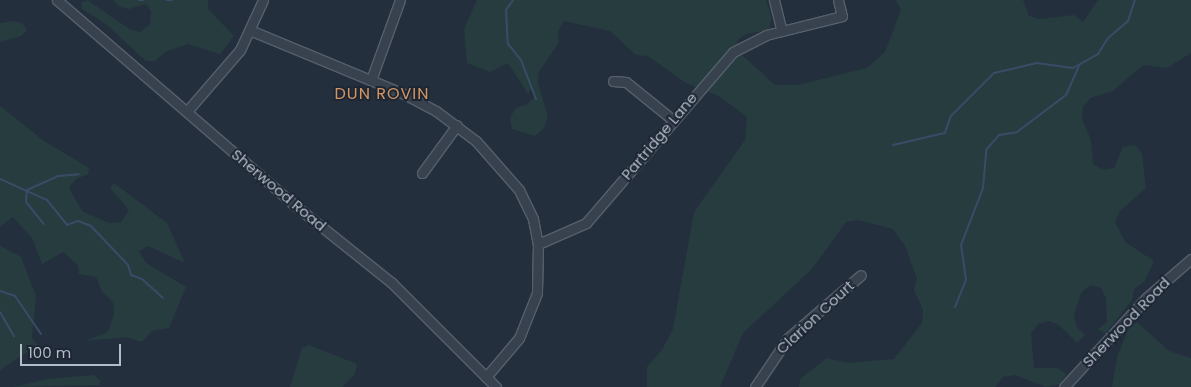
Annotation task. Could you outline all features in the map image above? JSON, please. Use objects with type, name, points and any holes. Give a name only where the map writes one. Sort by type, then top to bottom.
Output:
[{"type":"street","name":"Sherwood Road","points":[[57,0],[188,110],[278,191],[392,283],[496,387]]},
{"type":"street","points":[[188,110],[252,31],[263,0]]},
{"type":"street","points":[[371,80],[400,0]]},
{"type":"street","points":[[774,0],[782,31]]},
{"type":"street","name":"Partridge Lane","points":[[538,244],[586,223],[733,52],[782,31],[842,16],[838,0]]},
{"type":"street","points":[[252,31],[420,102],[457,125],[494,158],[518,190],[533,219],[538,244],[539,278],[526,325],[508,354],[486,377]]},
{"type":"street","points":[[612,81],[626,82],[673,120]]},
{"type":"street","points":[[422,173],[457,125]]},
{"type":"street","name":"Sherwood Road","points":[[1064,387],[1146,298],[1191,259]]},
{"type":"street","name":"Clarion Court","points":[[755,387],[788,338],[862,275]]},
{"type":"green space","points":[[87,0],[131,30],[141,32],[150,24],[151,11],[146,4],[129,9],[120,7],[113,0],[208,0],[208,9],[234,36],[220,54],[188,44],[165,52],[155,61],[146,61],[107,25],[82,9],[81,3]]},
{"type":"green space","points":[[477,0],[766,0],[772,18],[769,30],[746,34],[737,41],[740,53],[775,85],[798,85],[867,68],[885,52],[901,10],[896,0],[1023,0],[1029,16],[1040,19],[1074,15],[1083,22],[1098,0],[1191,0],[1191,53],[1167,68],[1143,65],[1113,91],[1090,98],[1083,107],[1082,119],[1091,140],[1093,164],[1103,170],[1114,168],[1123,147],[1135,145],[1142,154],[1146,188],[1120,211],[1115,222],[1125,242],[1154,261],[1144,282],[1134,289],[1132,300],[1105,334],[1098,329],[1107,322],[1106,298],[1101,288],[1090,285],[1081,293],[1074,315],[1077,327],[1085,335],[1077,343],[1060,326],[1050,321],[1038,324],[1031,334],[1034,368],[1057,368],[1067,374],[1060,384],[1046,387],[1015,375],[1003,377],[995,387],[799,387],[800,379],[827,358],[849,363],[894,359],[922,323],[923,310],[914,290],[917,279],[905,246],[893,229],[858,220],[846,222],[812,269],[743,333],[720,387],[647,387],[647,367],[662,350],[673,329],[694,212],[745,140],[747,117],[719,96],[686,83],[648,56],[636,55],[610,31],[564,21],[558,31],[559,42],[539,72],[538,83],[548,117],[544,128],[535,136],[512,129],[510,117],[516,108],[528,104],[535,96],[532,86],[528,94],[508,63],[490,72],[467,63],[464,29]]},
{"type":"green space","points":[[13,21],[22,23],[27,30],[21,36],[0,42],[0,23]]},
{"type":"green space","points":[[0,106],[44,141],[89,168],[88,174],[76,179],[69,188],[82,211],[109,223],[121,222],[129,210],[110,188],[114,183],[167,223],[185,263],[148,246],[139,251],[146,263],[186,287],[169,328],[152,331],[142,342],[125,337],[85,341],[108,332],[114,315],[113,302],[102,291],[96,277],[79,274],[78,265],[63,252],[42,264],[32,238],[13,217],[0,227]]},
{"type":"green space","points":[[0,246],[21,257],[36,296],[32,338],[38,345],[0,370]]},
{"type":"green space","points":[[1137,322],[1169,351],[1191,358],[1191,387],[1112,387],[1117,357],[1129,328]]},
{"type":"green space","points":[[309,345],[357,364],[355,374],[342,387],[290,387],[302,348]]},
{"type":"green space","points":[[93,375],[101,381],[99,385],[14,387],[48,379]]},
{"type":"waterway","points":[[167,0],[172,0]]},
{"type":"waterway","points":[[513,0],[506,10],[508,44],[521,60],[536,99]]},
{"type":"waterway","points":[[893,145],[945,133],[951,116],[994,73],[1037,63],[1073,68],[1098,54],[1108,38],[1128,21],[1135,0]]},
{"type":"waterway","points":[[955,307],[966,280],[961,245],[983,188],[986,150],[999,135],[1017,132],[1066,95],[1079,66]]},
{"type":"waterway","points":[[27,190],[58,176],[79,174]]},
{"type":"waterway","points":[[0,179],[47,200],[67,225],[78,221],[91,226],[128,265],[131,275],[142,279],[163,298]]},
{"type":"waterway","points":[[27,190],[26,202],[44,224]]},
{"type":"waterway","points":[[0,291],[15,296],[41,334]]},
{"type":"waterway","points":[[0,312],[14,336]]},
{"type":"district","name":"DUN ROVIN","points":[[382,94]]}]
